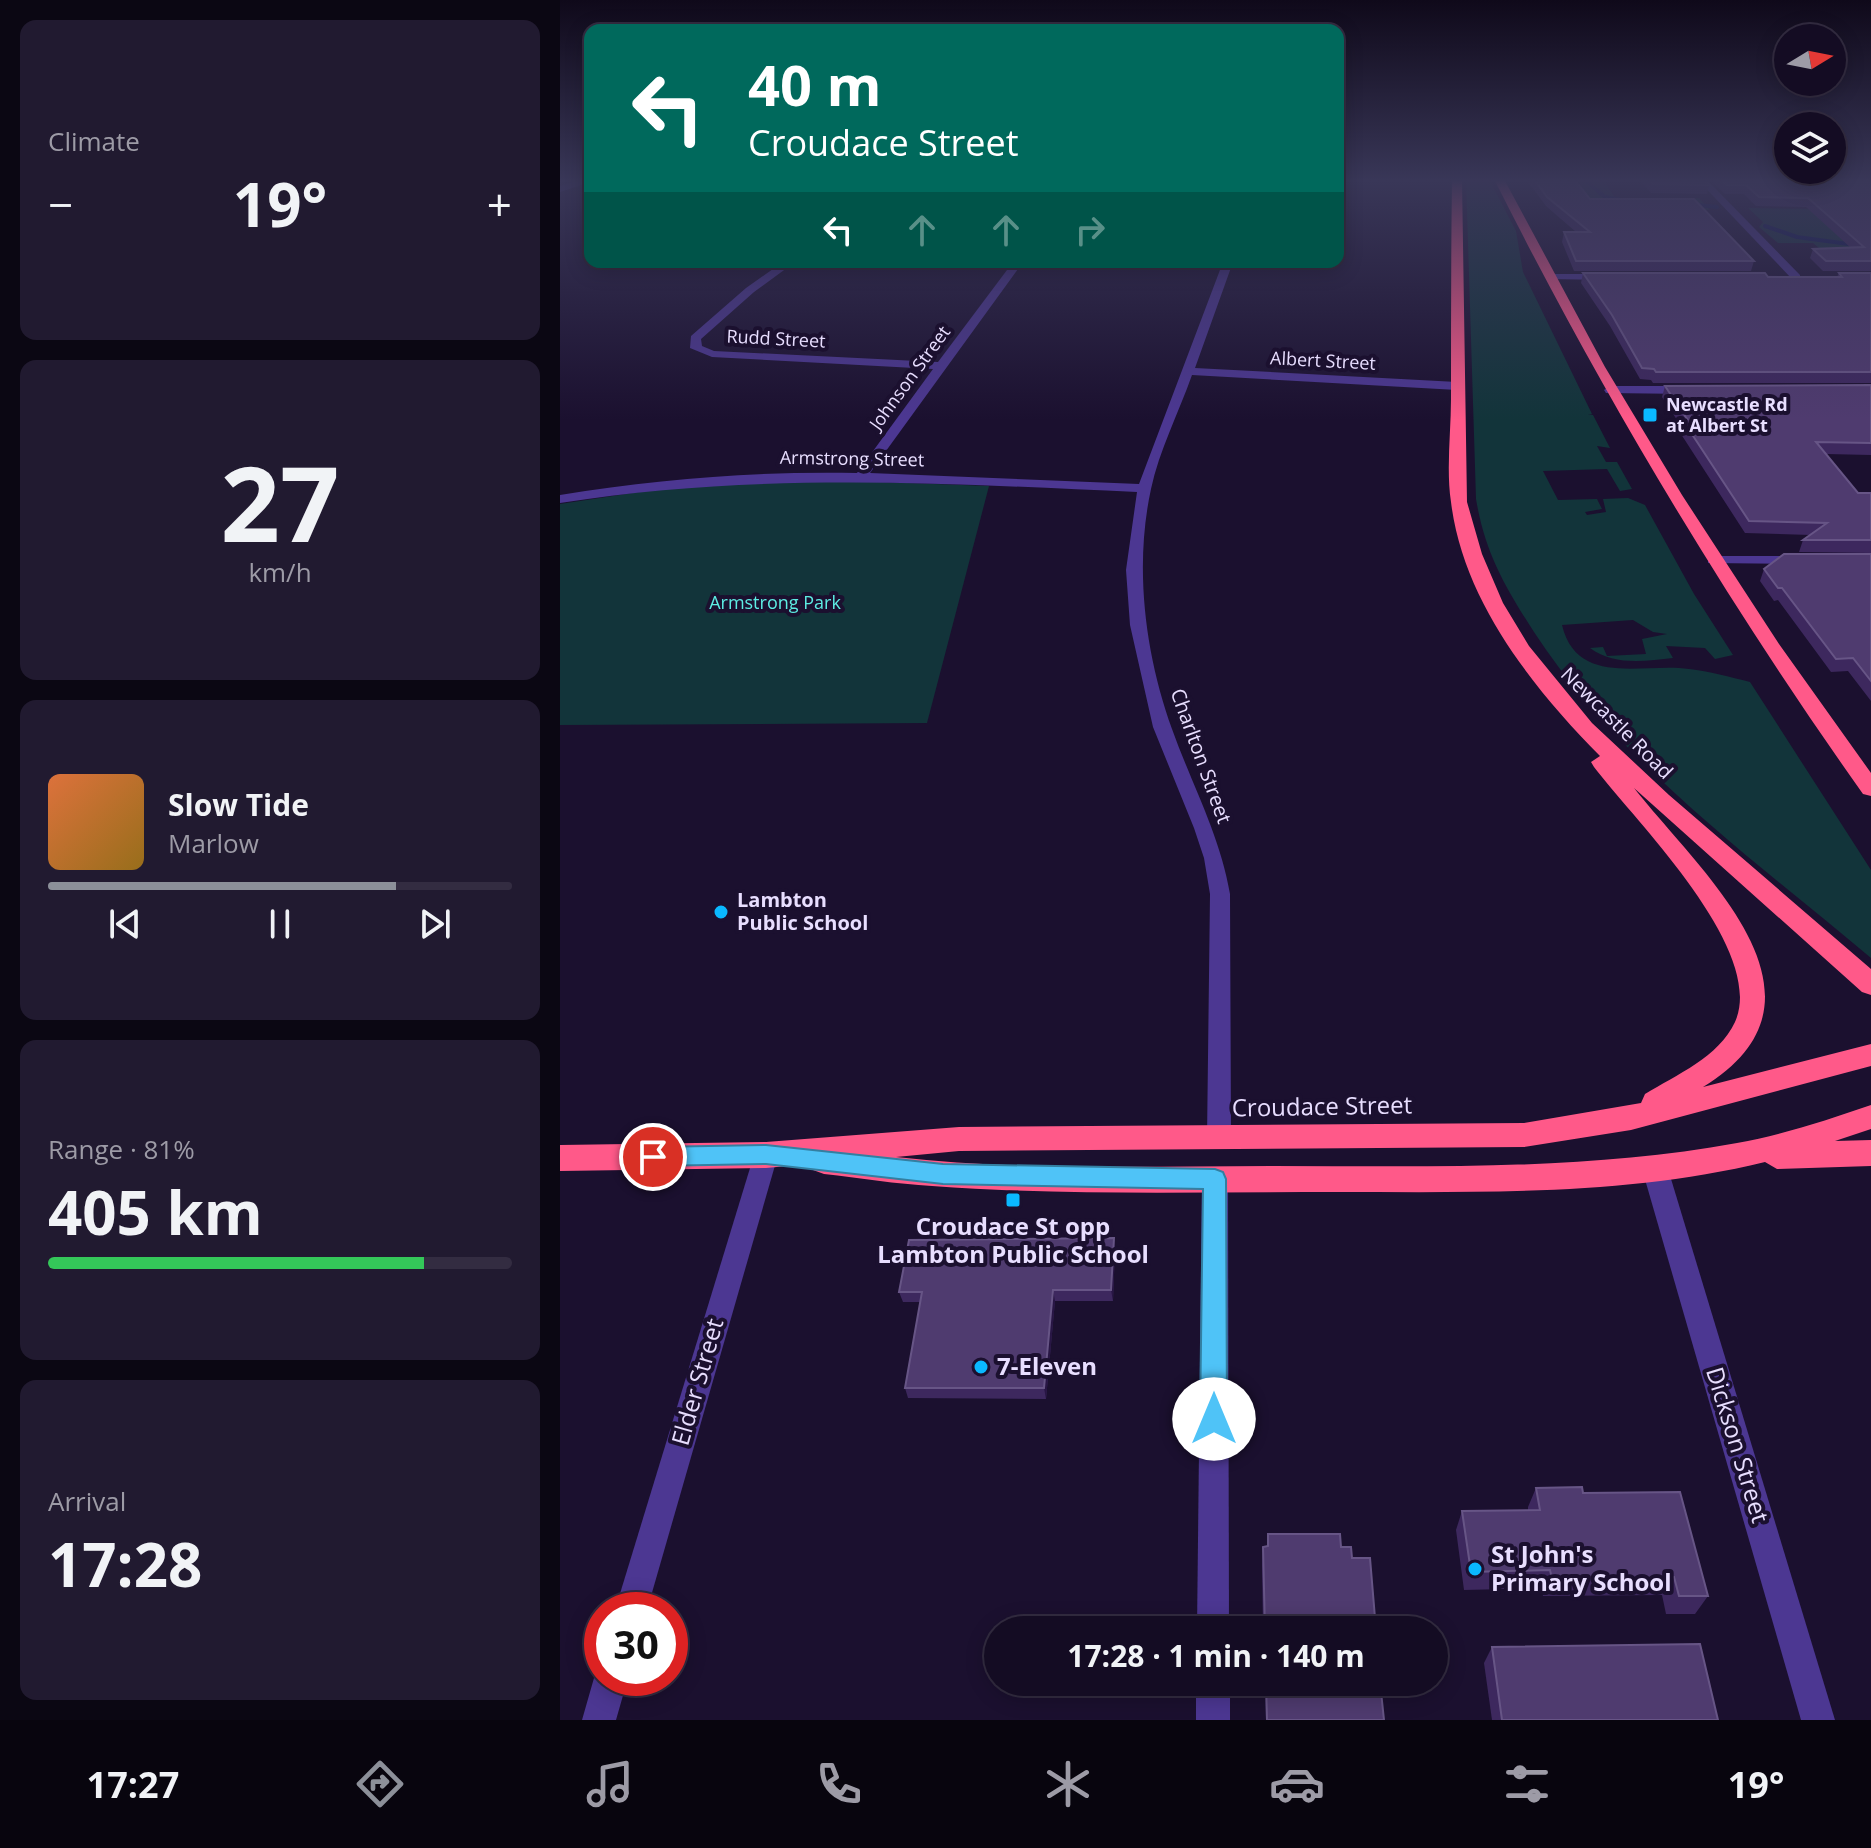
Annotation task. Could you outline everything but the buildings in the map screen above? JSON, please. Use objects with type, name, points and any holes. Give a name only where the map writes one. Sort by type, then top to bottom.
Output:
[{"type":"highway","name":"Newcastle Road","points":[[1457,259],[1459,502],[1474,561],[1513,641],[1570,715],[1647,789],[1871,985]]},
{"type":"highway","points":[[1542,259],[1610,390],[1713,560],[1871,789]]},
{"type":"highway","points":[[1570,715],[1604,766],[1722,914],[1751,968],[1756,994],[1750,1025],[1722,1062],[1670,1095],[1585,1127]]},
{"type":"highway","name":"Croudace Street","points":[[560,1158],[766,1155],[959,1139],[1524,1135],[1585,1127],[1871,1055]]},
{"type":"highway","name":"Croudace Street","points":[[766,1155],[943,1174],[1215,1179],[1534,1178],[1655,1169],[1731,1158],[1824,1134],[1871,1117]]},
{"type":"highway","points":[[1731,1158],[1871,1153]]},
{"type":"street","points":[[1779,259],[1796,277]]},
{"type":"street","name":"Rudd Street","points":[[781,268],[750,290],[695,338],[696,348],[712,354],[941,366]]},
{"type":"street","name":"Johnson Street","points":[[861,476],[1014,268]]},
{"type":"street","name":"Charlton Street","points":[[1219,1138],[1220,894],[1214,858],[1204,828],[1162,727],[1140,637],[1134,570],[1144,488],[1226,268]]},
{"type":"street","points":[[1552,277],[1619,277]]},
{"type":"street","points":[[1781,277],[1811,277]]},
{"type":"street","name":"Albert Street","points":[[1187,371],[1457,386]]},
{"type":"street","points":[[1610,390],[1704,390]]},
{"type":"street","name":"Armstrong Street","points":[[560,499],[705,479],[781,475],[1144,488]]},
{"type":"street","points":[[1713,560],[1824,559]]},
{"type":"street","name":"Elder Street","points":[[636,1592],[766,1155]]},
{"type":"street","name":"Dickson Street","points":[[1655,1169],[1818,1720]]},
{"type":"street","points":[[1213,1616],[1215,1179]]},
{"type":"street","points":[[599,1720],[606,1696]]},
{"type":"street","points":[[1213,1696],[1213,1720]]},
{"type":"green space","points":[[1469,259],[1521,259],[1523,272],[1592,414],[1588,414],[1593,415],[1610,448],[1597,446],[1606,462],[1617,462],[1632,489],[1620,491],[1607,469],[1543,471],[1558,500],[1597,499],[1602,509],[1585,512],[1587,515],[1606,512],[1603,499],[1628,498],[1645,505],[1694,594],[1733,655],[1715,659],[1705,648],[1666,646],[1673,658],[1630,661],[1609,658],[1590,648],[1603,647],[1607,656],[1646,654],[1642,639],[1667,634],[1653,632],[1633,620],[1562,625],[1570,645],[1582,657],[1597,665],[1633,669],[1689,669],[1750,682],[1871,870],[1871,958],[1690,807],[1606,725],[1534,632],[1505,584],[1485,536],[1476,499]]},
{"type":"green space","name":"Armstrong Park","points":[[825,480],[989,486],[927,723],[560,725],[560,504],[692,484]]},
{"type":"place","name":"Newcastle Rd at Albert St","points":[[1650,415]]},
{"type":"place","name":"Lambton Public School","points":[[721,912]]},
{"type":"place","name":"Croudace St opp Lambton Public School","points":[[1013,1200]]},
{"type":"place","name":"7-Eleven","points":[[981,1367]]},
{"type":"place","name":"St John's Primary School","points":[[1475,1569]]},
{"type":"route","points":[[653,1157],[766,1155],[943,1174],[1215,1179],[1214,1419]]}]
